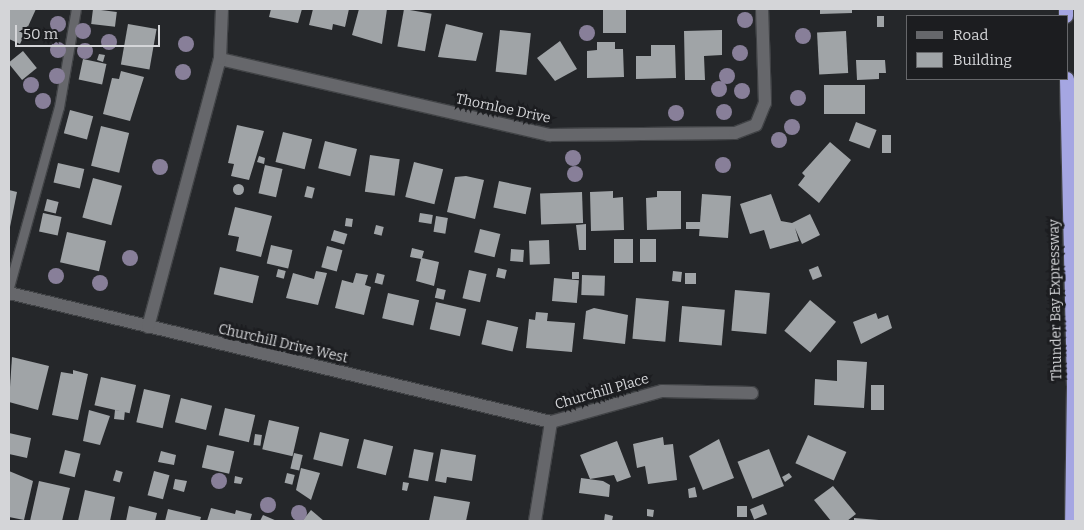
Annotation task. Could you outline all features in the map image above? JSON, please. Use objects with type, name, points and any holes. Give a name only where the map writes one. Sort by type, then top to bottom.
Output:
[{"type":"highway","name":"Thunder Bay Expressway","points":[[1067,80],[1074,386],[1072,521]]},
{"type":"street","points":[[148,327],[220,59],[222,9]]},
{"type":"street","name":"Thornloe Drive","points":[[220,59],[549,135],[735,133],[756,125],[765,103],[762,9]]},
{"type":"street","name":"Churchill Drive West","points":[[9,293],[551,422]]},
{"type":"street","name":"Churchill Place","points":[[551,422],[662,391],[752,393]]},
{"type":"street","points":[[534,521],[551,422]]},
{"type":"lane","points":[[9,287],[59,107],[76,9]]},
{"type":"building","points":[[9,9],[36,9],[20,44],[9,39]]},
{"type":"building","points":[[93,9],[117,12],[115,27],[91,24]]},
{"type":"building","points":[[271,9],[302,9],[298,23],[269,17]]},
{"type":"building","points":[[313,9],[349,9],[345,27],[333,24],[332,30],[309,25]]},
{"type":"building","points":[[359,9],[387,9],[382,44],[352,35]]},
{"type":"building","points":[[404,9],[432,14],[425,51],[397,46]]},
{"type":"building","points":[[603,9],[626,9],[626,33],[603,33]]},
{"type":"building","points":[[820,9],[852,9],[852,13],[820,14]]},
{"type":"building","points":[[877,16],[884,16],[884,27],[877,27]]},
{"type":"building","points":[[128,24],[157,29],[149,69],[121,64]]},
{"type":"building","points":[[446,24],[483,33],[476,61],[438,57]]},
{"type":"building","points":[[500,30],[531,33],[526,75],[496,72]]},
{"type":"building","points":[[722,30],[722,55],[704,56],[705,80],[685,80],[684,31]]},
{"type":"building","points":[[846,31],[848,73],[819,74],[817,33]]},
{"type":"building","points":[[560,41],[577,69],[555,81],[537,58]]},
{"type":"building","points":[[597,42],[615,42],[615,49],[623,49],[624,77],[587,78],[587,51],[597,50]]},
{"type":"building","points":[[651,45],[675,45],[676,78],[636,79],[636,56],[651,56]]},
{"type":"building","points":[[23,51],[37,68],[22,80],[9,62]]},
{"type":"building","points":[[99,54],[105,55],[103,62],[97,60]]},
{"type":"building","points":[[83,59],[106,64],[102,85],[79,80]]},
{"type":"building","points":[[856,60],[885,60],[886,73],[879,73],[879,79],[857,80]]},
{"type":"building","points":[[121,71],[144,77],[130,121],[103,114],[112,78],[119,79]]},
{"type":"building","points":[[824,85],[865,85],[865,114],[824,114]]},
{"type":"building","points":[[70,110],[93,116],[87,139],[64,133]]},
{"type":"building","points":[[856,122],[877,130],[869,149],[849,141]]},
{"type":"building","points":[[237,125],[264,131],[249,180],[231,176],[234,164],[228,163]]},
{"type":"building","points":[[101,126],[129,133],[119,173],[91,166]]},
{"type":"building","points":[[283,132],[312,139],[305,169],[276,162]]},
{"type":"building","points":[[882,135],[891,135],[891,153],[882,153]]},
{"type":"building","points":[[325,141],[357,149],[350,176],[318,168]]},
{"type":"building","points":[[830,142],[851,160],[819,203],[798,185],[805,176],[802,173]]},
{"type":"building","points":[[370,155],[400,159],[395,196],[365,192]]},
{"type":"building","points":[[259,156],[265,158],[264,164],[257,162]]},
{"type":"building","points":[[414,162],[443,169],[434,204],[405,197]]},
{"type":"building","points":[[58,163],[84,169],[80,189],[54,182]]},
{"type":"building","points":[[265,165],[283,169],[276,197],[258,193]]},
{"type":"building","points":[[466,176],[484,180],[475,219],[447,212],[455,177]]},
{"type":"building","points":[[93,178],[122,186],[111,225],[82,218]]},
{"type":"building","points":[[499,181],[531,188],[526,214],[493,207]]},
{"type":"building","points":[[238,183],[244,189],[238,195],[232,189]]},
{"type":"building","points":[[307,186],[315,188],[312,199],[304,197]]},
{"type":"building","points":[[9,190],[17,192],[10,227],[9,227]]},
{"type":"building","points":[[613,191],[613,198],[623,197],[624,230],[591,231],[590,192]]},
{"type":"building","points":[[657,191],[681,191],[681,229],[647,230],[646,198],[657,197]]},
{"type":"building","points":[[582,192],[583,223],[541,224],[540,193]]},
{"type":"building","points":[[702,194],[731,196],[728,238],[699,236]]},
{"type":"building","points":[[771,194],[781,221],[792,223],[810,214],[820,235],[802,244],[795,228],[799,241],[770,249],[764,230],[750,234],[740,204]]},
{"type":"building","points":[[47,199],[59,202],[56,214],[44,211]]},
{"type":"building","points":[[235,207],[272,216],[261,257],[236,251],[239,237],[228,235]]},
{"type":"building","points":[[43,213],[62,217],[58,236],[39,232]]},
{"type":"building","points":[[420,213],[433,215],[431,224],[419,222]]},
{"type":"building","points":[[436,216],[448,218],[445,234],[433,232]]},
{"type":"building","points":[[346,218],[353,219],[352,227],[345,226]]},
{"type":"building","points":[[686,222],[700,222],[700,229],[686,229]]},
{"type":"building","points":[[586,224],[586,250],[579,250],[576,225]]},
{"type":"building","points":[[376,225],[384,227],[382,236],[374,234]]},
{"type":"building","points":[[480,229],[500,234],[495,257],[474,252]]},
{"type":"building","points":[[334,230],[347,234],[344,245],[331,241]]},
{"type":"building","points":[[67,232],[106,241],[99,271],[60,262]]},
{"type":"building","points":[[614,239],[633,239],[633,263],[614,263]]},
{"type":"building","points":[[640,239],[656,239],[656,262],[640,262]]},
{"type":"building","points":[[549,240],[550,264],[530,265],[529,241]]},
{"type":"building","points":[[271,245],[292,250],[288,268],[267,264]]},
{"type":"building","points":[[327,246],[342,250],[337,271],[321,267]]},
{"type":"building","points":[[412,248],[424,251],[422,258],[439,262],[434,286],[416,281],[421,259],[410,257]]},
{"type":"building","points":[[511,249],[524,250],[523,262],[510,261]]},
{"type":"building","points":[[818,266],[822,276],[813,280],[809,270]]},
{"type":"building","points":[[220,267],[259,276],[253,303],[214,294]]},
{"type":"building","points":[[498,268],[507,270],[505,279],[496,277]]},
{"type":"building","points":[[278,269],[286,271],[284,279],[276,277]]},
{"type":"building","points":[[469,270],[487,274],[480,302],[462,298]]},
{"type":"building","points":[[316,271],[327,273],[318,305],[286,298],[293,273],[314,279]]},
{"type":"building","points":[[673,271],[682,272],[681,282],[672,281]]},
{"type":"building","points":[[572,272],[579,272],[579,279],[572,279]]},
{"type":"building","points":[[356,273],[368,275],[365,285],[371,287],[364,315],[335,308],[342,280],[353,283]]},
{"type":"building","points":[[377,273],[385,275],[382,285],[375,283]]},
{"type":"building","points":[[685,273],[696,273],[696,284],[685,284]]},
{"type":"building","points":[[582,275],[605,276],[604,296],[581,295]]},
{"type":"building","points":[[554,278],[579,280],[577,303],[552,301]]},
{"type":"building","points":[[437,288],[446,290],[444,300],[435,298]]},
{"type":"building","points":[[735,290],[770,293],[766,334],[731,331]]},
{"type":"building","points":[[388,293],[419,300],[413,326],[382,318]]},
{"type":"building","points":[[636,298],[669,301],[665,342],[632,339]]},
{"type":"building","points":[[810,300],[836,322],[810,352],[784,331]]},
{"type":"building","points":[[436,302],[466,309],[460,336],[430,329]]},
{"type":"building","points":[[682,306],[725,310],[722,346],[679,342]]},
{"type":"building","points":[[594,308],[628,315],[625,344],[583,339],[586,311]]},
{"type":"building","points":[[536,312],[548,313],[547,321],[575,323],[572,352],[526,348],[529,319],[535,320]]},
{"type":"building","points":[[876,313],[878,319],[888,315],[892,328],[861,344],[853,322]]},
{"type":"building","points":[[487,320],[518,327],[513,352],[481,344]]},
{"type":"building","points":[[12,357],[49,366],[38,410],[9,402]]},
{"type":"building","points":[[837,360],[867,362],[864,408],[814,405],[815,379],[837,381]]},
{"type":"building","points":[[73,370],[88,374],[78,420],[52,415],[61,372],[73,374]]},
{"type":"building","points":[[101,377],[136,385],[130,413],[94,405]]},
{"type":"building","points":[[871,385],[884,385],[884,410],[871,410]]},
{"type":"building","points":[[144,389],[170,395],[163,428],[136,422]]},
{"type":"building","points":[[181,398],[212,406],[206,430],[175,422]]},
{"type":"building","points":[[225,408],[255,415],[249,442],[219,435]]},
{"type":"building","points":[[89,410],[110,416],[100,445],[83,441]]},
{"type":"building","points":[[115,410],[125,411],[124,420],[114,419]]},
{"type":"building","points":[[269,420],[299,427],[292,456],[262,449]]},
{"type":"building","points":[[320,432],[349,439],[342,466],[313,459]]},
{"type":"building","points":[[9,433],[31,438],[27,458],[9,454]]},
{"type":"building","points":[[255,434],[262,435],[260,446],[253,445]]},
{"type":"building","points":[[808,435],[846,452],[834,480],[795,463]]},
{"type":"building","points":[[663,437],[664,445],[673,444],[677,480],[648,484],[645,466],[637,468],[633,444]]},
{"type":"building","points":[[364,439],[393,446],[386,475],[357,468]]},
{"type":"building","points":[[719,439],[734,478],[703,490],[689,456]]},
{"type":"building","points":[[617,441],[631,477],[617,482],[614,475],[590,479],[580,455]]},
{"type":"building","points":[[207,445],[234,451],[229,474],[202,467]]},
{"type":"building","points":[[414,449],[434,453],[428,481],[408,477]]},
{"type":"building","points":[[441,449],[476,455],[472,481],[447,477],[446,483],[435,481]]},
{"type":"building","points":[[769,449],[784,486],[752,499],[737,462]]},
{"type":"building","points":[[65,450],[81,454],[75,477],[59,473]]},
{"type":"building","points":[[161,451],[176,455],[174,465],[158,462]]},
{"type":"building","points":[[294,453],[303,455],[299,471],[290,469]]},
{"type":"building","points":[[301,468],[320,473],[311,500],[296,490]]},
{"type":"building","points":[[116,470],[123,472],[120,483],[113,481]]},
{"type":"building","points":[[9,471],[33,481],[24,520],[9,517]]},
{"type":"building","points":[[154,471],[169,475],[163,499],[148,495]]},
{"type":"building","points":[[287,473],[295,475],[292,485],[285,483]]},
{"type":"building","points":[[789,473],[792,477],[785,482],[782,477]]},
{"type":"building","points":[[235,476],[243,478],[241,484],[234,483]]},
{"type":"building","points":[[581,478],[603,481],[610,485],[609,497],[579,493]]},
{"type":"building","points":[[175,479],[187,481],[184,492],[173,489]]},
{"type":"building","points":[[39,481],[70,488],[62,521],[30,521]]},
{"type":"building","points":[[403,482],[409,483],[407,491],[402,490]]},
{"type":"building","points":[[833,486],[856,514],[847,521],[831,521],[814,500]]},
{"type":"building","points":[[695,487],[697,497],[689,498],[688,489]]},
{"type":"building","points":[[85,490],[115,497],[110,521],[78,521]]},
{"type":"building","points":[[434,496],[470,502],[466,521],[429,521]]},
{"type":"building","points":[[763,504],[767,514],[754,519],[750,509]]},
{"type":"building","points":[[129,506],[157,513],[155,521],[126,521]]},
{"type":"building","points":[[737,506],[747,506],[747,517],[737,517]]},
{"type":"building","points":[[211,508],[235,514],[236,510],[252,514],[250,521],[207,521]]},
{"type":"building","points":[[168,509],[201,517],[200,521],[165,521]]},
{"type":"building","points":[[647,509],[654,510],[653,517],[647,516]]},
{"type":"building","points":[[311,510],[324,521],[302,521]]},
{"type":"building","points":[[605,514],[613,516],[612,521],[604,521]]},
{"type":"building","points":[[263,515],[277,521],[260,521]]},
{"type":"building","points":[[854,518],[879,520],[879,521],[854,521]]}]
